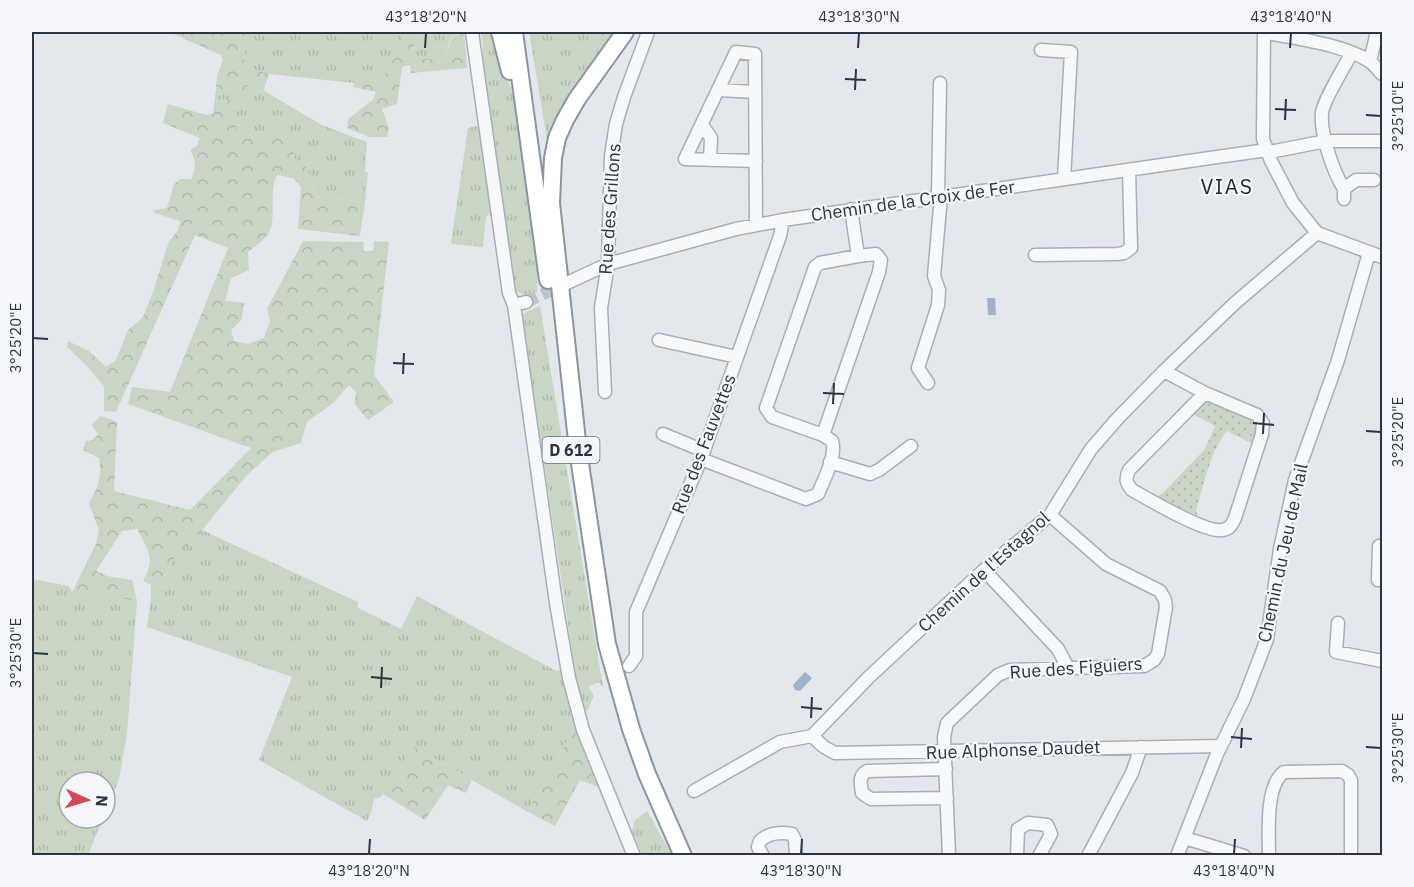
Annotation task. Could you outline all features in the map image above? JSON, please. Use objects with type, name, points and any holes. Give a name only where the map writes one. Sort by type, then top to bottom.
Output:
[{"type":"highway","points":[[500,32],[529,151]]},
{"type":"highway","name":"D 612","points":[[514,32],[584,544],[601,645],[624,730],[641,776],[677,855]]},
{"type":"highway","name":"D 612","points":[[520,32],[547,227],[561,302],[578,450],[607,644],[634,740],[683,855]]},
{"type":"highway","points":[[561,302],[551,203],[553,158],[557,138],[577,99],[625,32]]},
{"type":"street","points":[[472,32],[509,293],[520,303],[549,558],[569,678],[584,730],[634,855]]},
{"type":"street","name":"Rue des Grillons","points":[[605,392],[601,308],[608,264],[612,156],[616,124],[648,32]]},
{"type":"street","points":[[1383,74],[1370,61],[1326,45],[1264,32],[1263,139],[1293,203],[1317,232],[1383,257]]},
{"type":"street","points":[[1326,45],[1331,32]]},
{"type":"street","points":[[1370,61],[1377,32]]},
{"type":"street","points":[[1041,50],[1071,52],[1064,179]]},
{"type":"street","points":[[756,161],[686,159],[736,52],[755,54],[756,161],[756,225]]},
{"type":"street","points":[[1351,54],[1322,111],[1326,141],[1344,194],[1356,180],[1374,180]]},
{"type":"street","points":[[928,383],[918,368],[938,305],[939,291],[934,276],[939,196],[940,83]]},
{"type":"street","points":[[718,90],[755,92]]},
{"type":"street","points":[[702,125],[711,138],[711,160]]},
{"type":"street","name":"Chemin de la Croix de Fer","points":[[567,283],[608,264],[783,220],[1326,141],[1383,141]]},
{"type":"street","points":[[1035,255],[1117,254],[1124,253],[1131,248],[1129,171]]},
{"type":"street","points":[[851,209],[858,256]]},
{"type":"street","name":"Rue des Fauvettes","points":[[629,666],[636,656],[636,612],[703,455],[780,236],[783,220]]},
{"type":"street","name":"Chemin de l'Estagnol","points":[[813,736],[869,677],[984,570],[1050,515],[1091,449],[1164,371],[1235,303],[1317,232]]},
{"type":"street","name":"Chemin du Jeu de Mail","points":[[1177,855],[1220,746],[1244,699],[1267,639],[1280,549],[1295,480],[1338,360],[1369,253]]},
{"type":"street","points":[[663,434],[703,455],[807,499],[818,494],[830,462],[834,445],[832,441],[823,435],[772,417],[766,408],[815,267],[820,262],[876,254],[881,260],[879,272],[823,435]]},
{"type":"street","points":[[659,340],[737,357]]},
{"type":"street","points":[[1164,371],[1205,393],[1257,416],[1263,423],[1262,434],[1235,518],[1230,527],[1223,530],[1209,530],[1132,490],[1126,477],[1129,470],[1205,393]]},
{"type":"street","points":[[830,462],[870,474],[911,446]]},
{"type":"street","name":"Rue des Figuiers","points":[[949,855],[944,737],[947,723],[998,675],[1010,670],[1144,666],[1154,660],[1158,654],[1165,600],[1160,591],[1107,564],[1050,515]]},
{"type":"street","points":[[1383,546],[1378,546],[1378,580],[1383,580]]},
{"type":"street","points":[[984,570],[1058,649],[1068,668]]},
{"type":"street","points":[[1338,623],[1336,652],[1383,661]]},
{"type":"street","points":[[694,791],[780,742],[813,736]]},
{"type":"street","name":"Rue Alphonse Daudet","points":[[813,736],[824,747],[835,753],[1220,746]]},
{"type":"street","points":[[1088,855],[1132,773],[1141,747]]},
{"type":"street","points":[[946,769],[867,771],[863,773],[860,780],[862,793],[871,800],[947,798]]},
{"type":"street","points":[[1269,855],[1271,801],[1278,776],[1284,772],[1341,771],[1352,780],[1351,855]]},
{"type":"street","points":[[1017,855],[1018,829],[1028,823],[1047,825],[1051,834],[1039,855]]},
{"type":"street","points":[[763,855],[758,847],[760,841],[771,834],[785,833],[792,834],[795,840],[796,855]]},
{"type":"street","points":[[1185,838],[1244,855]]},
{"type":"green space","points":[[172,32],[252,32],[245,47],[244,66],[269,74],[263,92],[249,83],[244,90],[216,89],[217,75],[223,61],[221,55]]},
{"type":"green space","points":[[251,32],[405,32],[381,83],[356,76],[354,83],[269,74],[244,66],[245,47]]},
{"type":"green space","points":[[405,32],[419,32],[412,50],[416,57],[443,61],[452,37],[464,32],[467,68],[411,73],[410,65],[402,67],[397,104],[382,109],[389,128],[387,137],[369,137],[347,128],[348,119],[373,100],[376,92],[353,87],[356,76],[381,83]]},
{"type":"green space","points":[[419,32],[461,32],[451,37],[443,61],[416,57],[412,50]]},
{"type":"green space","points":[[481,32],[492,32],[512,91],[522,145],[537,269],[537,292],[525,296],[515,290],[482,63]]},
{"type":"green space","points":[[529,32],[595,32],[602,52],[547,174],[546,134]]},
{"type":"green space","points":[[595,32],[618,32],[602,52]]},
{"type":"green space","points":[[249,82],[322,125],[367,142],[365,172],[368,172],[365,202],[314,197],[313,180],[296,163],[293,148],[236,129],[213,113],[216,89],[244,90]]},
{"type":"green space","points":[[220,99],[234,100],[236,129],[279,133],[293,148],[296,163],[307,168],[313,180],[314,197],[365,202],[360,236],[298,229],[301,187],[293,178],[277,175],[274,182],[269,232],[248,252],[249,270],[231,278],[225,301],[244,303],[242,319],[231,330],[234,341],[248,344],[264,338],[270,321],[267,309],[303,241],[364,242],[363,251],[373,251],[374,241],[389,242],[374,375],[394,402],[368,420],[355,404],[356,392],[349,385],[333,403],[307,422],[301,443],[273,452],[247,475],[199,534],[178,553],[151,598],[151,585],[143,581],[149,566],[149,554],[137,529],[122,531],[96,571],[107,576],[132,580],[137,601],[72,592],[96,544],[99,530],[89,504],[98,482],[99,458],[83,450],[86,441],[93,440],[98,434],[92,425],[100,416],[117,422],[114,491],[190,510],[251,448],[128,404],[132,387],[170,392],[228,248],[195,235],[116,412],[104,411],[104,386],[67,347],[68,341],[89,351],[106,367],[116,360],[128,330],[143,317],[169,241],[178,231],[180,221],[155,213],[153,210],[167,208],[174,184],[180,179],[191,179],[195,164],[190,150],[197,146],[200,138],[163,123],[168,104],[206,115],[213,113]]},
{"type":"green space","points":[[478,126],[494,214],[486,216],[483,247],[451,244],[468,128]]},
{"type":"green space","points":[[540,306],[603,687],[598,682],[589,687],[594,696],[587,711],[580,706],[522,314]]},
{"type":"green space","points":[[1208,401],[1251,420],[1258,429],[1253,444],[1227,431],[1221,439],[1205,479],[1196,510],[1198,516],[1157,497],[1205,449],[1215,426],[1191,413],[1203,402]]},
{"type":"green space","points":[[202,530],[358,602],[358,608],[401,629],[417,596],[556,671],[562,670],[575,726],[528,812],[414,747],[381,797],[374,799],[367,821],[259,760],[292,677],[147,627],[151,598],[178,553]]},
{"type":"green space","points":[[32,579],[68,586],[72,592],[137,601],[127,734],[117,784],[117,770],[57,770],[57,830],[98,830],[88,855],[32,855]]},
{"type":"green space","points":[[575,726],[600,788],[580,780],[555,826],[528,812]]},
{"type":"green space","points":[[414,747],[472,780],[466,793],[448,785],[425,820],[383,794]]},
{"type":"green space","points":[[647,811],[672,855],[642,855],[632,830],[635,820]]},
{"type":"water","points":[[987,298],[995,298],[996,315],[988,315]]},
{"type":"water","points":[[805,672],[812,678],[800,691],[795,690],[793,685]]},
{"type":"tunnel","points":[[526,302],[565,284]]},
{"type":"district","name":"VIAS","points":[[1227,187]]}]
